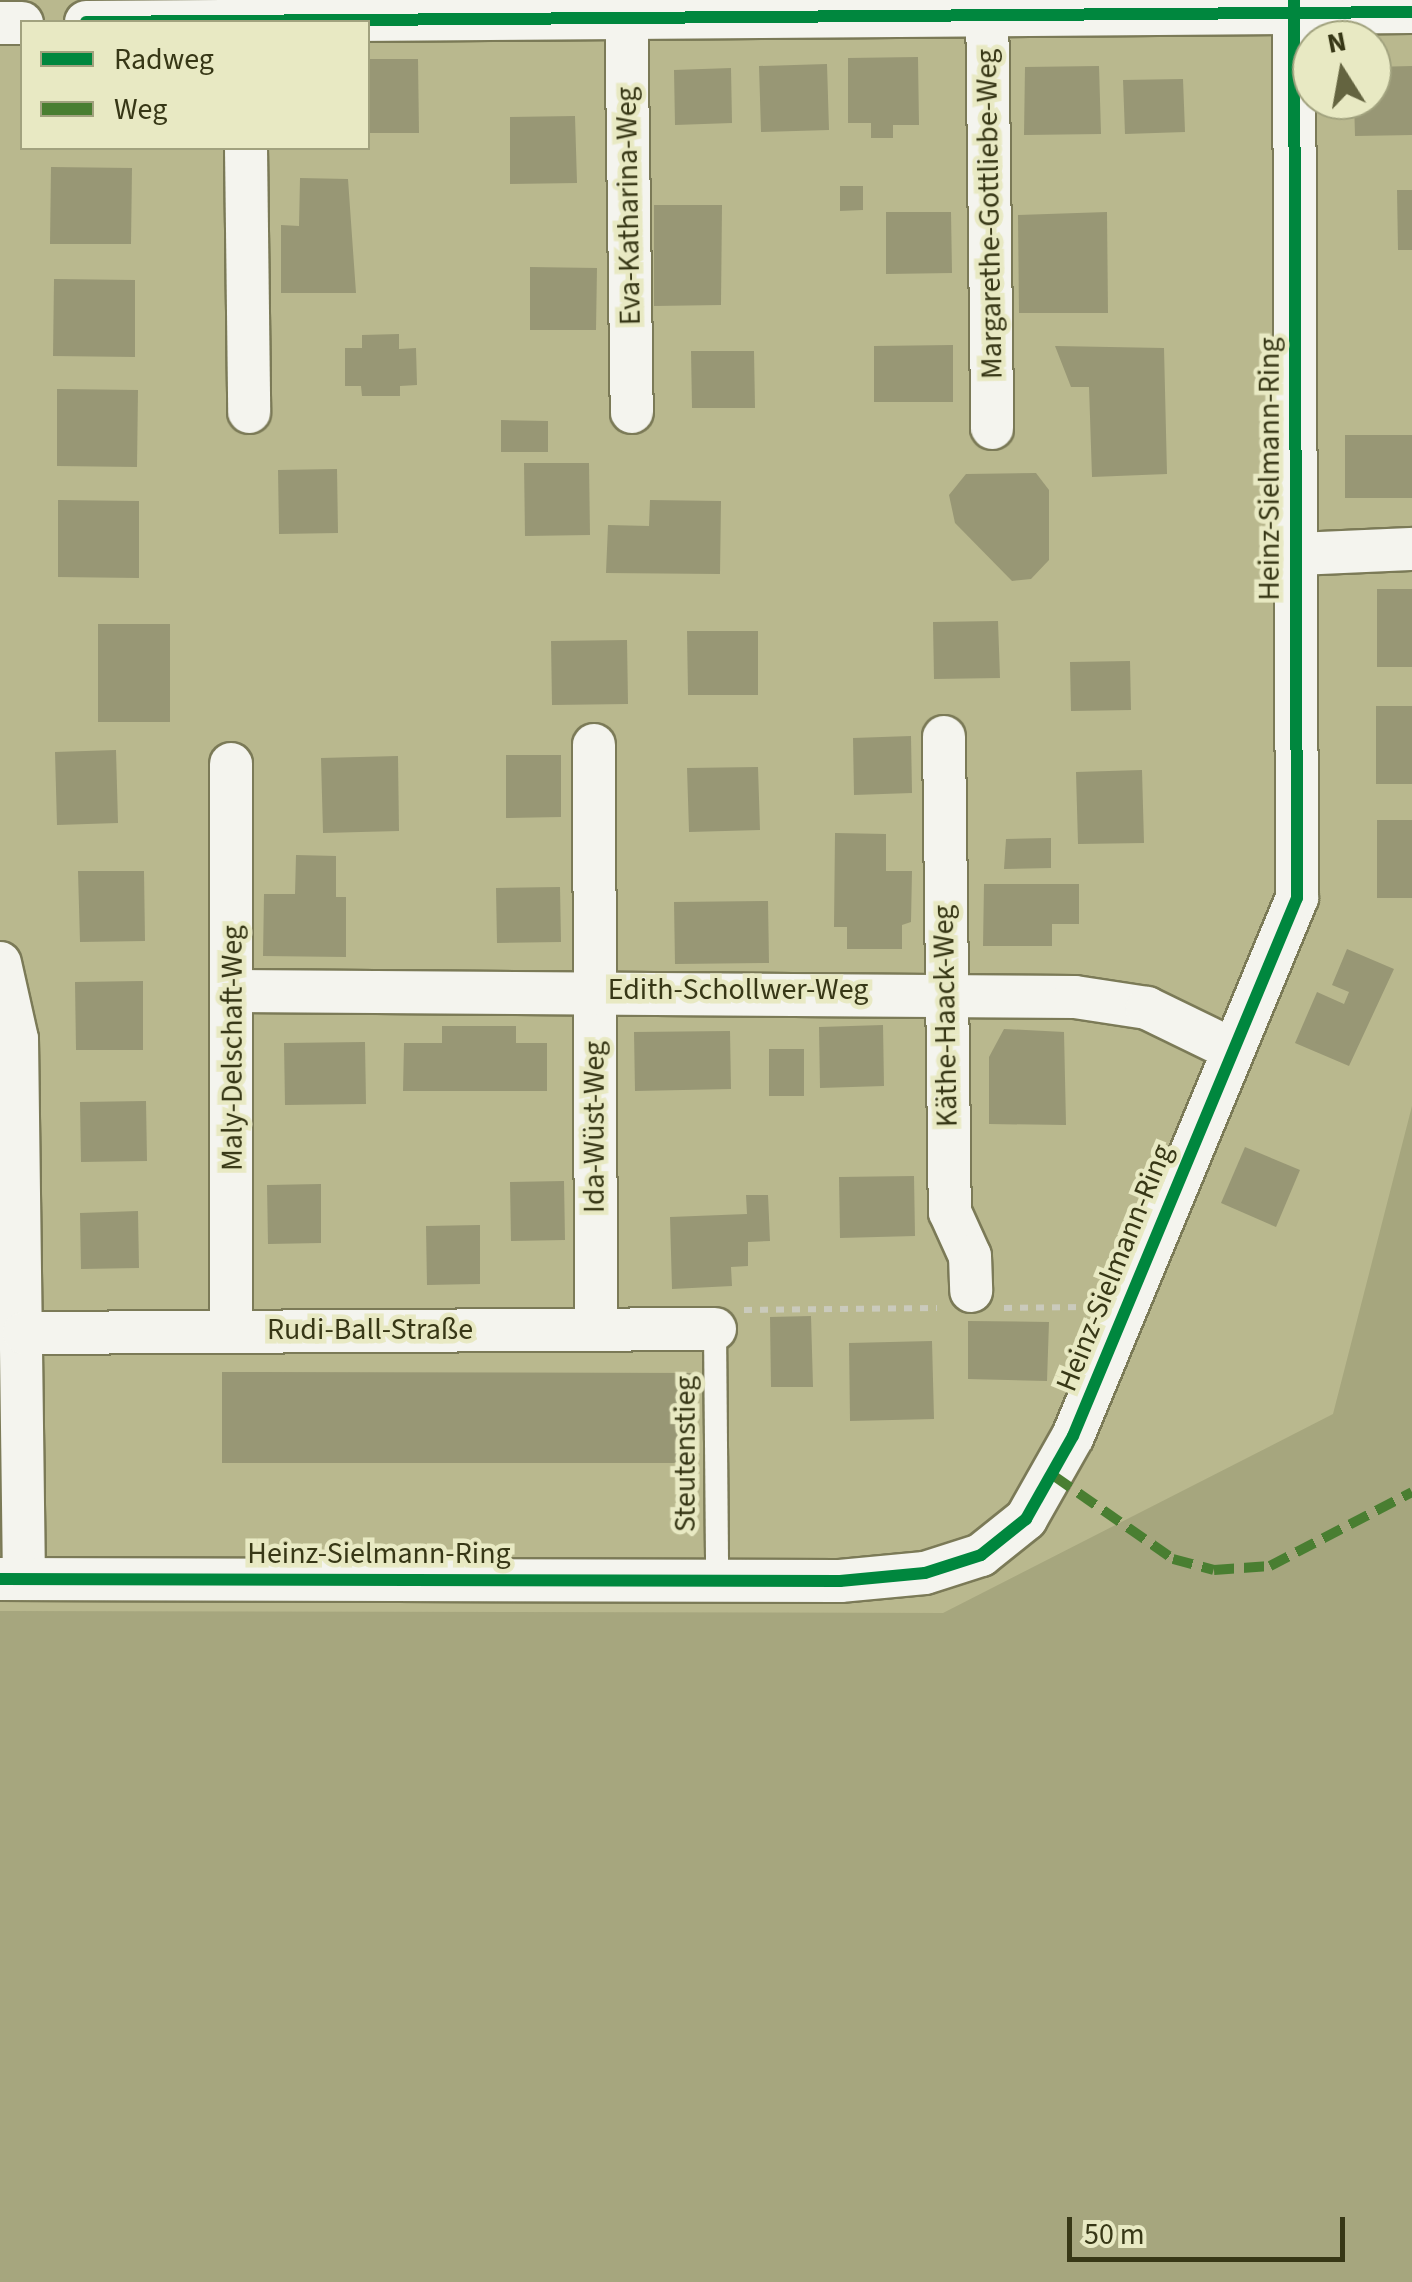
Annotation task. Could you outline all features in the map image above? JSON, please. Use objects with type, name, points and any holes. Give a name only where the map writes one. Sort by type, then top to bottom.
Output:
[{"type":"street","points":[[126,20],[244,14],[987,7],[1294,7],[1412,12]]},
{"type":"street","name":"Margarethe-Gottliebe-Weg","points":[[987,7],[992,428]]},
{"type":"street","name":"Heinz-Sielmann-Ring","points":[[12,1579],[717,1579],[908,1574],[980,1554],[1026,1519],[1054,1476],[1297,898],[1294,7]]},
{"type":"street","name":"Eva-Katharina-Weg","points":[[626,10],[632,412]]},
{"type":"street","points":[[246,150],[249,412]]},
{"type":"street","name":"Heinz-Sielmann-Ring","points":[[1296,554],[1412,549]]},
{"type":"street","name":"Käthe-Haack-Weg","points":[[944,737],[950,1212],[970,1256],[971,1291]]},
{"type":"street","name":"Ida-Wüst-Weg","points":[[594,746],[596,1328]]},
{"type":"street","name":"Maly-Delschaft-Weg","points":[[231,764],[235,991],[231,1332]]},
{"type":"street","points":[[0,963],[18,1039],[24,1334],[12,1579]]},
{"type":"street","name":"Edith-Schollwer-Weg","points":[[235,991],[945,991],[1075,997],[1147,1008],[1231,1049]]},
{"type":"street","name":"Rudi-Ball-Straße","points":[[24,1334],[596,1328],[728,1320]]},
{"type":"lane","name":"Steutenstieg","points":[[717,1579],[728,1320]]},
{"type":"path","points":[[728,1320],[889,1308]]},
{"type":"path","points":[[1010,1308],[1092,1308],[1121,1319]]},
{"type":"green space","points":[[1412,1106],[1412,2282],[0,2282],[0,1611],[943,1613],[1333,1414]]},
{"type":"building","points":[[918,57],[919,125],[893,125],[893,138],[871,138],[871,123],[848,123],[848,58]]},
{"type":"building","points":[[370,59],[418,59],[419,133],[370,133]]},
{"type":"building","points":[[827,64],[829,130],[761,132],[759,66]]},
{"type":"building","points":[[1099,66],[1101,134],[1024,135],[1025,67]]},
{"type":"building","points":[[1392,66],[1412,66],[1412,135],[1355,136],[1355,120],[1392,120]]},
{"type":"building","points":[[731,68],[732,123],[675,125],[674,70]]},
{"type":"building","points":[[1183,79],[1185,132],[1125,134],[1123,80]]},
{"type":"building","points":[[575,116],[577,183],[510,184],[510,117]]},
{"type":"building","points":[[51,167],[132,168],[131,244],[50,244]]},
{"type":"building","points":[[300,178],[348,179],[356,293],[281,293],[281,225],[299,226]]},
{"type":"building","points":[[840,186],[863,186],[863,210],[840,211]]},
{"type":"building","points":[[1397,190],[1412,190],[1412,250],[1398,250]]},
{"type":"building","points":[[654,205],[722,205],[721,305],[654,306]]},
{"type":"building","points":[[886,212],[951,212],[952,273],[886,274]]},
{"type":"building","points":[[1107,212],[1108,313],[1019,313],[1018,215]]},
{"type":"building","points":[[530,267],[597,268],[596,330],[530,330]]},
{"type":"building","points":[[54,279],[135,280],[135,357],[53,356]]},
{"type":"building","points":[[399,334],[399,349],[416,348],[417,385],[400,386],[400,396],[362,396],[361,386],[345,386],[345,348],[362,348],[362,335]]},
{"type":"building","points":[[953,345],[953,402],[874,402],[874,346]]},
{"type":"building","points":[[1055,346],[1164,348],[1167,474],[1092,477],[1089,387],[1071,387]]},
{"type":"building","points":[[691,351],[754,351],[755,408],[692,408]]},
{"type":"building","points":[[57,389],[138,390],[137,467],[57,466]]},
{"type":"building","points":[[501,420],[548,421],[548,452],[501,452]]},
{"type":"building","points":[[1345,435],[1412,435],[1412,498],[1345,498]]},
{"type":"building","points":[[524,463],[589,463],[590,535],[525,536]]},
{"type":"building","points":[[337,469],[338,533],[279,534],[278,470]]},
{"type":"building","points":[[1036,473],[1049,490],[1049,560],[1031,579],[1012,581],[955,523],[949,495],[966,474]]},
{"type":"building","points":[[58,500],[139,501],[139,578],[58,577]]},
{"type":"building","points":[[650,500],[721,501],[720,574],[606,573],[608,525],[649,526]]},
{"type":"building","points":[[1377,589],[1412,589],[1412,667],[1377,667]]},
{"type":"building","points":[[998,621],[1000,678],[934,679],[933,622]]},
{"type":"building","points":[[98,624],[170,624],[170,722],[98,722]]},
{"type":"building","points":[[687,631],[758,631],[758,695],[688,695]]},
{"type":"building","points":[[627,640],[628,704],[552,705],[551,641]]},
{"type":"building","points":[[1130,661],[1131,710],[1071,711],[1070,662]]},
{"type":"building","points":[[1376,706],[1412,706],[1412,784],[1376,784]]},
{"type":"building","points":[[911,736],[912,793],[854,795],[853,738]]},
{"type":"building","points":[[116,750],[118,823],[57,825],[55,752]]},
{"type":"building","points":[[506,755],[561,755],[561,817],[506,818]]},
{"type":"building","points":[[398,756],[399,831],[323,833],[321,758]]},
{"type":"building","points":[[758,767],[760,830],[689,832],[687,768]]},
{"type":"building","points":[[1142,770],[1144,843],[1078,844],[1076,772]]},
{"type":"building","points":[[1377,820],[1412,820],[1412,898],[1377,898]]},
{"type":"building","points":[[835,833],[886,834],[886,871],[912,871],[911,922],[902,925],[902,949],[847,949],[847,927],[834,927]]},
{"type":"building","points":[[1051,838],[1051,868],[1004,869],[1006,839]]},
{"type":"building","points":[[296,855],[336,856],[336,897],[346,897],[346,957],[263,956],[264,894],[295,894]]},
{"type":"building","points":[[78,871],[144,871],[145,941],[80,942]]},
{"type":"building","points":[[984,884],[1079,884],[1079,924],[1052,924],[1052,946],[983,946]]},
{"type":"building","points":[[560,887],[561,942],[497,943],[496,888]]},
{"type":"building","points":[[768,901],[769,963],[675,964],[674,902]]},
{"type":"building","points":[[1347,949],[1394,969],[1349,1066],[1295,1043],[1317,992],[1344,1004],[1349,992],[1332,985]]},
{"type":"building","points":[[143,981],[143,1050],[76,1050],[75,982]]},
{"type":"building","points":[[883,1025],[884,1086],[820,1088],[819,1027]]},
{"type":"building","points":[[442,1026],[516,1026],[516,1043],[547,1043],[547,1091],[403,1091],[404,1043],[442,1043]]},
{"type":"building","points":[[1004,1029],[1064,1032],[1066,1125],[989,1124],[989,1057]]},
{"type":"building","points":[[730,1031],[731,1089],[635,1091],[634,1032]]},
{"type":"building","points":[[365,1042],[366,1104],[285,1105],[284,1043]]},
{"type":"building","points":[[769,1049],[804,1049],[804,1096],[769,1096]]},
{"type":"building","points":[[146,1101],[147,1161],[81,1162],[80,1102]]},
{"type":"building","points":[[1245,1147],[1300,1170],[1276,1227],[1221,1203]]},
{"type":"building","points":[[914,1176],[915,1236],[840,1238],[839,1177]]},
{"type":"building","points":[[564,1181],[565,1240],[511,1241],[510,1182]]},
{"type":"building","points":[[321,1184],[321,1243],[268,1244],[267,1185]]},
{"type":"building","points":[[746,1195],[768,1195],[770,1241],[748,1242],[748,1266],[731,1267],[732,1286],[672,1289],[670,1217],[747,1214]]},
{"type":"building","points":[[138,1211],[139,1268],[81,1269],[80,1213]]},
{"type":"building","points":[[480,1225],[480,1284],[427,1285],[426,1226]]},
{"type":"building","points":[[811,1316],[813,1387],[771,1387],[770,1317]]},
{"type":"building","points":[[968,1321],[1049,1322],[1047,1381],[968,1379]]},
{"type":"building","points":[[932,1341],[934,1419],[850,1421],[849,1343]]},
{"type":"building","points":[[222,1372],[697,1373],[697,1463],[222,1463]]},
{"type":"marked path","points":[[1054,1476],[1173,1559],[1214,1570],[1270,1566],[1412,1492]]},
{"type":"cycle path","points":[[0,1579],[840,1581],[925,1573],[981,1555],[1026,1519],[1073,1436],[1297,898],[1294,0]]},
{"type":"cycle path","points":[[351,20],[1412,12]]}]
